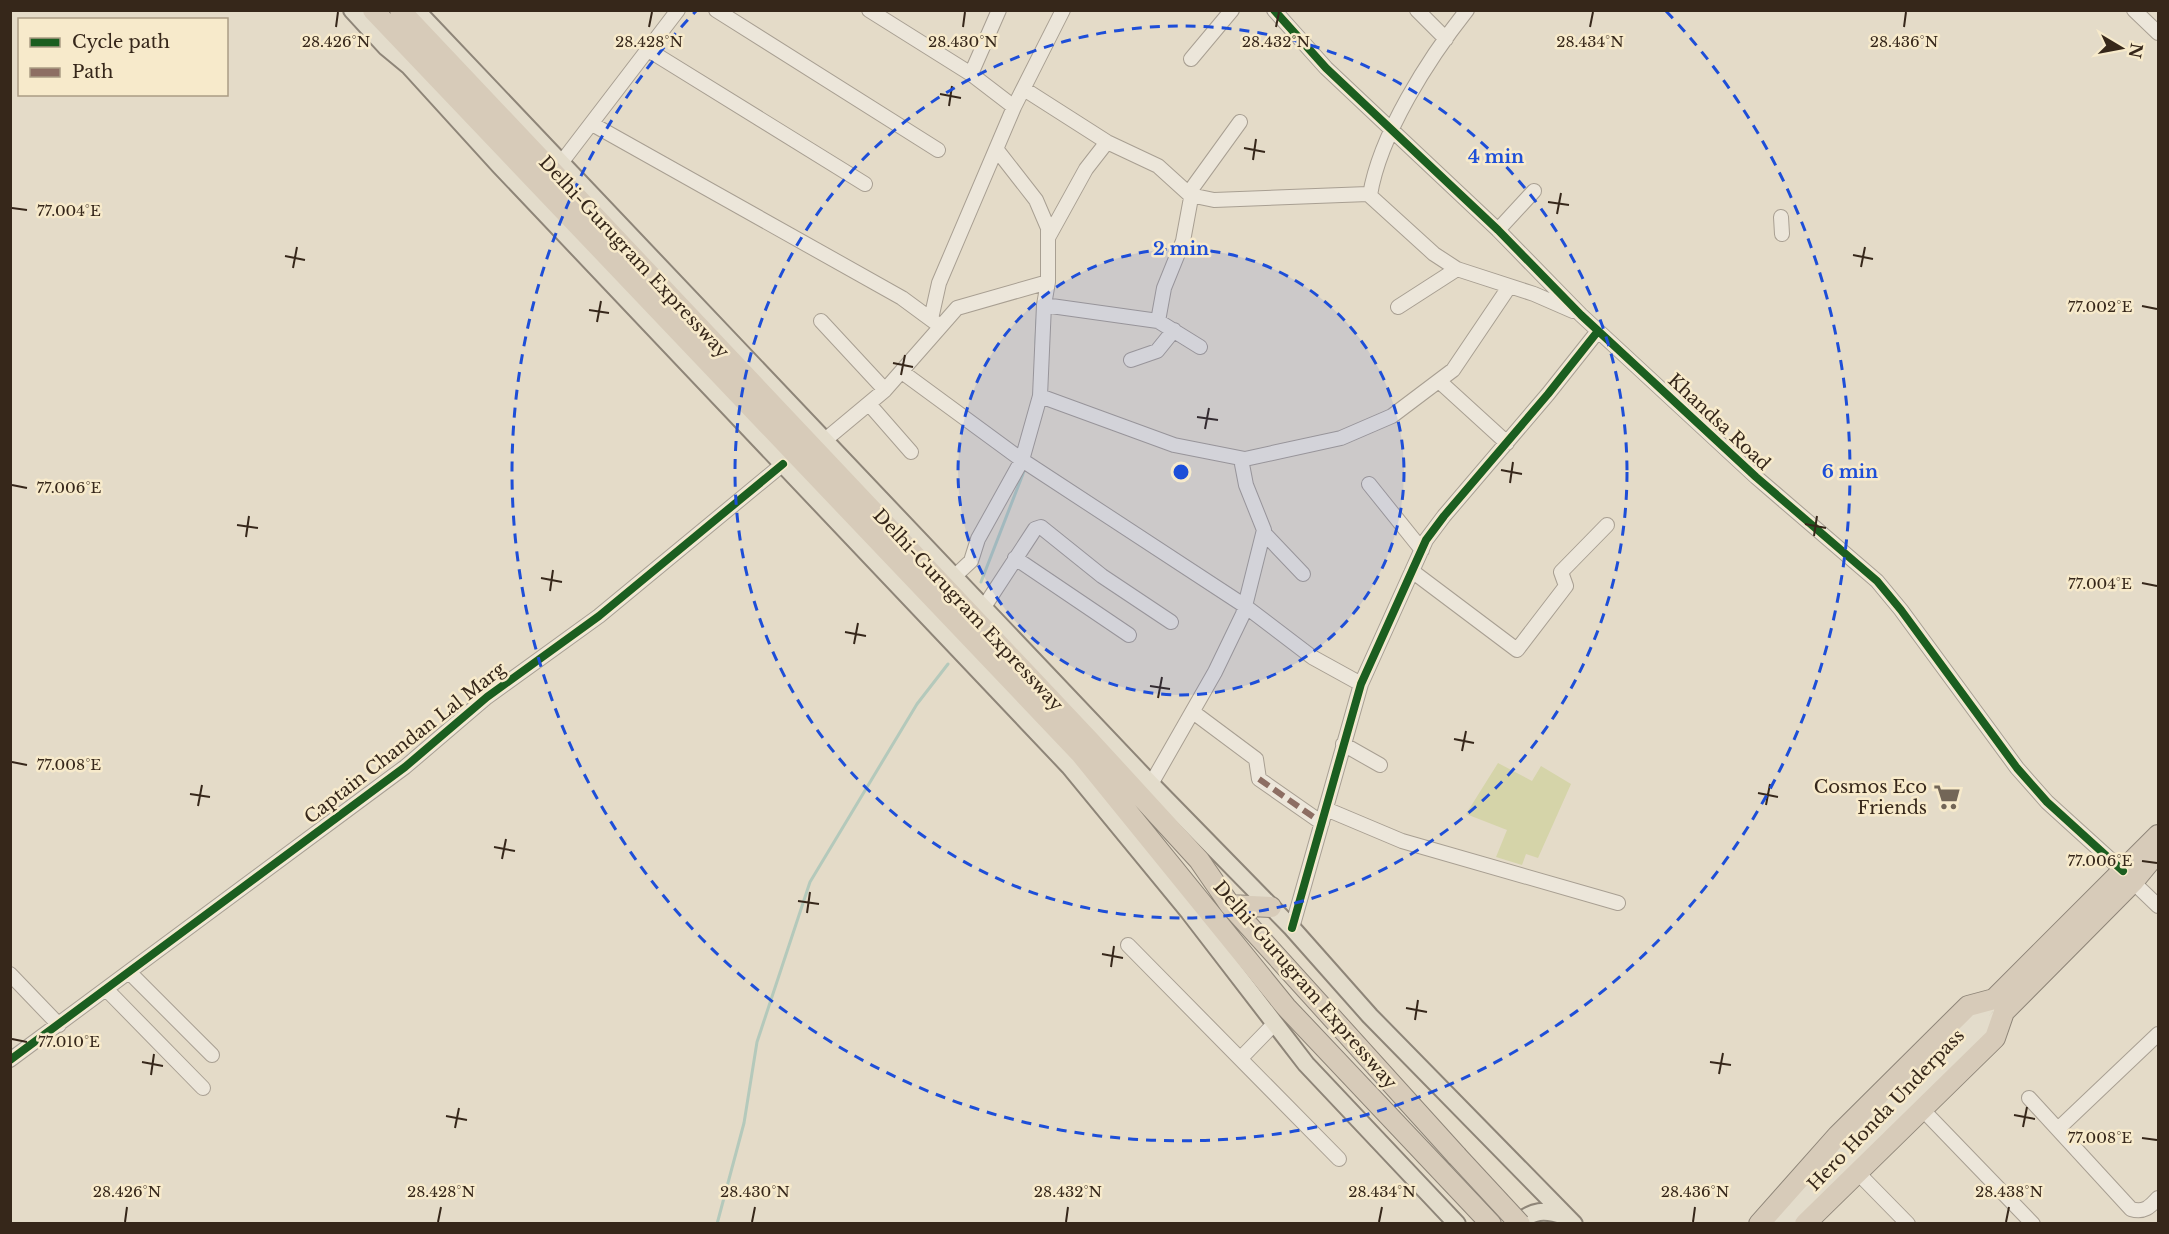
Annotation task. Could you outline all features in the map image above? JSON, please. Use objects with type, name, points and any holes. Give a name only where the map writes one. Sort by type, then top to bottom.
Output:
[{"type":"highway","name":"Delhi-Gurugram Expressway","points":[[373,10],[1072,745],[1286,1007],[1440,1173],[1491,1224]]},
{"type":"highway","name":"Delhi-Gurugram Expressway","points":[[400,10],[932,563],[1191,852],[1230,905],[1518,1224]]},
{"type":"highway","points":[[1127,835],[1153,842]]},
{"type":"highway","points":[[2128,876],[2158,835]]},
{"type":"highway","points":[[1805,1224],[1995,1038],[1999,1006],[2128,876],[2158,851]]},
{"type":"highway","points":[[1178,874],[1189,912]]},
{"type":"highway","points":[[1230,905],[1271,907]]},
{"type":"highway","points":[[1768,1223],[1838,1135],[1968,1006],[1999,1006]]},
{"type":"main road","points":[[352,10],[386,47],[409,66],[500,166],[1069,766],[1189,912],[1306,1064],[1457,1224]]},
{"type":"main road","points":[[416,10],[825,440],[932,563],[955,576],[1151,784],[1292,928],[1370,1016],[1570,1220]]},
{"type":"main road","name":"Hero Honda Underpass","points":[[1768,1223],[1999,1006]]},
{"type":"main road","points":[[1518,1224],[1531,1212],[1541,1210],[1570,1220]]},
{"type":"street","points":[[561,163],[650,51],[678,10]]},
{"type":"street","points":[[716,10],[938,150]]},
{"type":"street","points":[[869,10],[971,74],[1014,107]]},
{"type":"street","points":[[971,74],[999,10]]},
{"type":"street","points":[[935,323],[939,283],[1014,107],[1063,10]]},
{"type":"street","points":[[1191,59],[1232,10]]},
{"type":"street","name":"Khandsa Road","points":[[1274,10],[1326,68],[1498,230],[1581,315],[1756,477],[1877,581],[2018,768],[2047,801],[2158,906]]},
{"type":"street","points":[[1417,10],[1446,39]]},
{"type":"street","points":[[1370,195],[1373,179],[1413,88],[1467,10]]},
{"type":"street","points":[[2134,10],[2158,33]]},
{"type":"street","points":[[650,51],[865,184]]},
{"type":"street","points":[[1024,89],[1107,141],[1158,166],[1191,195],[1214,200],[1363,193],[1370,195],[1434,254],[1457,269],[1534,294],[1581,315]]},
{"type":"street","points":[[1158,321],[1164,288],[1183,241],[1191,195],[1197,180],[1240,122]]},
{"type":"street","points":[[592,124],[902,298],[935,323]]},
{"type":"street","points":[[1049,236],[1086,169],[1107,141]]},
{"type":"street","points":[[955,576],[972,561],[977,542],[1022,460],[1040,396],[1049,236],[1046,220],[1036,200],[997,150]]},
{"type":"street","points":[[1498,230],[1534,191]]},
{"type":"street","points":[[1781,217],[1782,234]]},
{"type":"street","points":[[1398,307],[1457,269]]},
{"type":"street","points":[[825,440],[885,390],[902,372],[935,323],[963,305],[985,302],[1048,282]]},
{"type":"street","points":[[1040,396],[1173,446],[1241,459],[1250,459],[1341,438],[1392,416],[1453,370],[1509,287]]},
{"type":"street","points":[[1044,305],[1158,321],[1200,347]]},
{"type":"street","points":[[821,321],[885,390]]},
{"type":"street","points":[[1131,360],[1157,351],[1174,330]]},
{"type":"street","points":[[1292,928],[1361,684],[1422,550],[1444,516],[1598,331]]},
{"type":"street","points":[[902,372],[1022,460],[1245,606],[1312,657],[1361,684]]},
{"type":"street","points":[[1439,381],[1507,443]]},
{"type":"street","points":[[869,404],[911,452]]},
{"type":"street","points":[[1241,459],[1246,485],[1264,533],[1303,573]]},
{"type":"street","name":"Captain Chandan Lal Marg","points":[[10,1060],[405,767],[487,698],[599,616],[783,464]]},
{"type":"street","points":[[1369,484],[1422,550]]},
{"type":"street","points":[[1412,572],[1517,650],[1566,586],[1561,572],[1607,525]]},
{"type":"street","points":[[984,607],[1035,529],[1043,527],[1102,576],[1171,622]]},
{"type":"street","points":[[1151,784],[1237,631],[1264,533]]},
{"type":"street","points":[[1015,558],[1129,635]]},
{"type":"street","points":[[1193,712],[1256,759],[1260,779],[1324,816],[1402,841],[1618,903]]},
{"type":"street","points":[[1343,744],[1380,765]]},
{"type":"street","points":[[1128,945],[1339,1159]]},
{"type":"street","points":[[129,972],[212,1055]]},
{"type":"street","points":[[10,974],[59,1025]]},
{"type":"street","points":[[106,989],[203,1088]]},
{"type":"street","points":[[1241,1058],[1275,1023]]},
{"type":"street","points":[[2058,1129],[2158,1034]]},
{"type":"street","points":[[2029,1098],[2131,1209],[2139,1212],[2148,1209],[2158,1198]]},
{"type":"street","points":[[1922,1109],[2033,1224]]},
{"type":"street","points":[[1857,1172],[1908,1224]]},
{"type":"green space","points":[[1498,763],[1532,781],[1541,766],[1571,784],[1538,858],[1526,854],[1522,865],[1496,857],[1507,830],[1466,814]]},
{"type":"waterway","points":[[1036,343],[1037,320]]},
{"type":"waterway","points":[[981,582],[1026,466]]},
{"type":"waterway","points":[[717,1224],[744,1123],[757,1042],[810,882],[917,704],[948,664]]},
{"type":"marked path","points":[[1259,779],[1322,823]]},
{"type":"cycle path","points":[[1274,10],[1326,68],[1498,230],[1581,315],[1756,477],[1877,581],[1901,610],[2017,768],[2047,802],[2123,871]]},
{"type":"cycle path","points":[[1292,928],[1361,684],[1426,540],[1598,331]]},
{"type":"cycle path","points":[[10,1060],[405,767],[487,697],[599,616],[783,464]]},
{"type":"place","name":"Cosmos Eco Friends","points":[[1947,797]]}]
